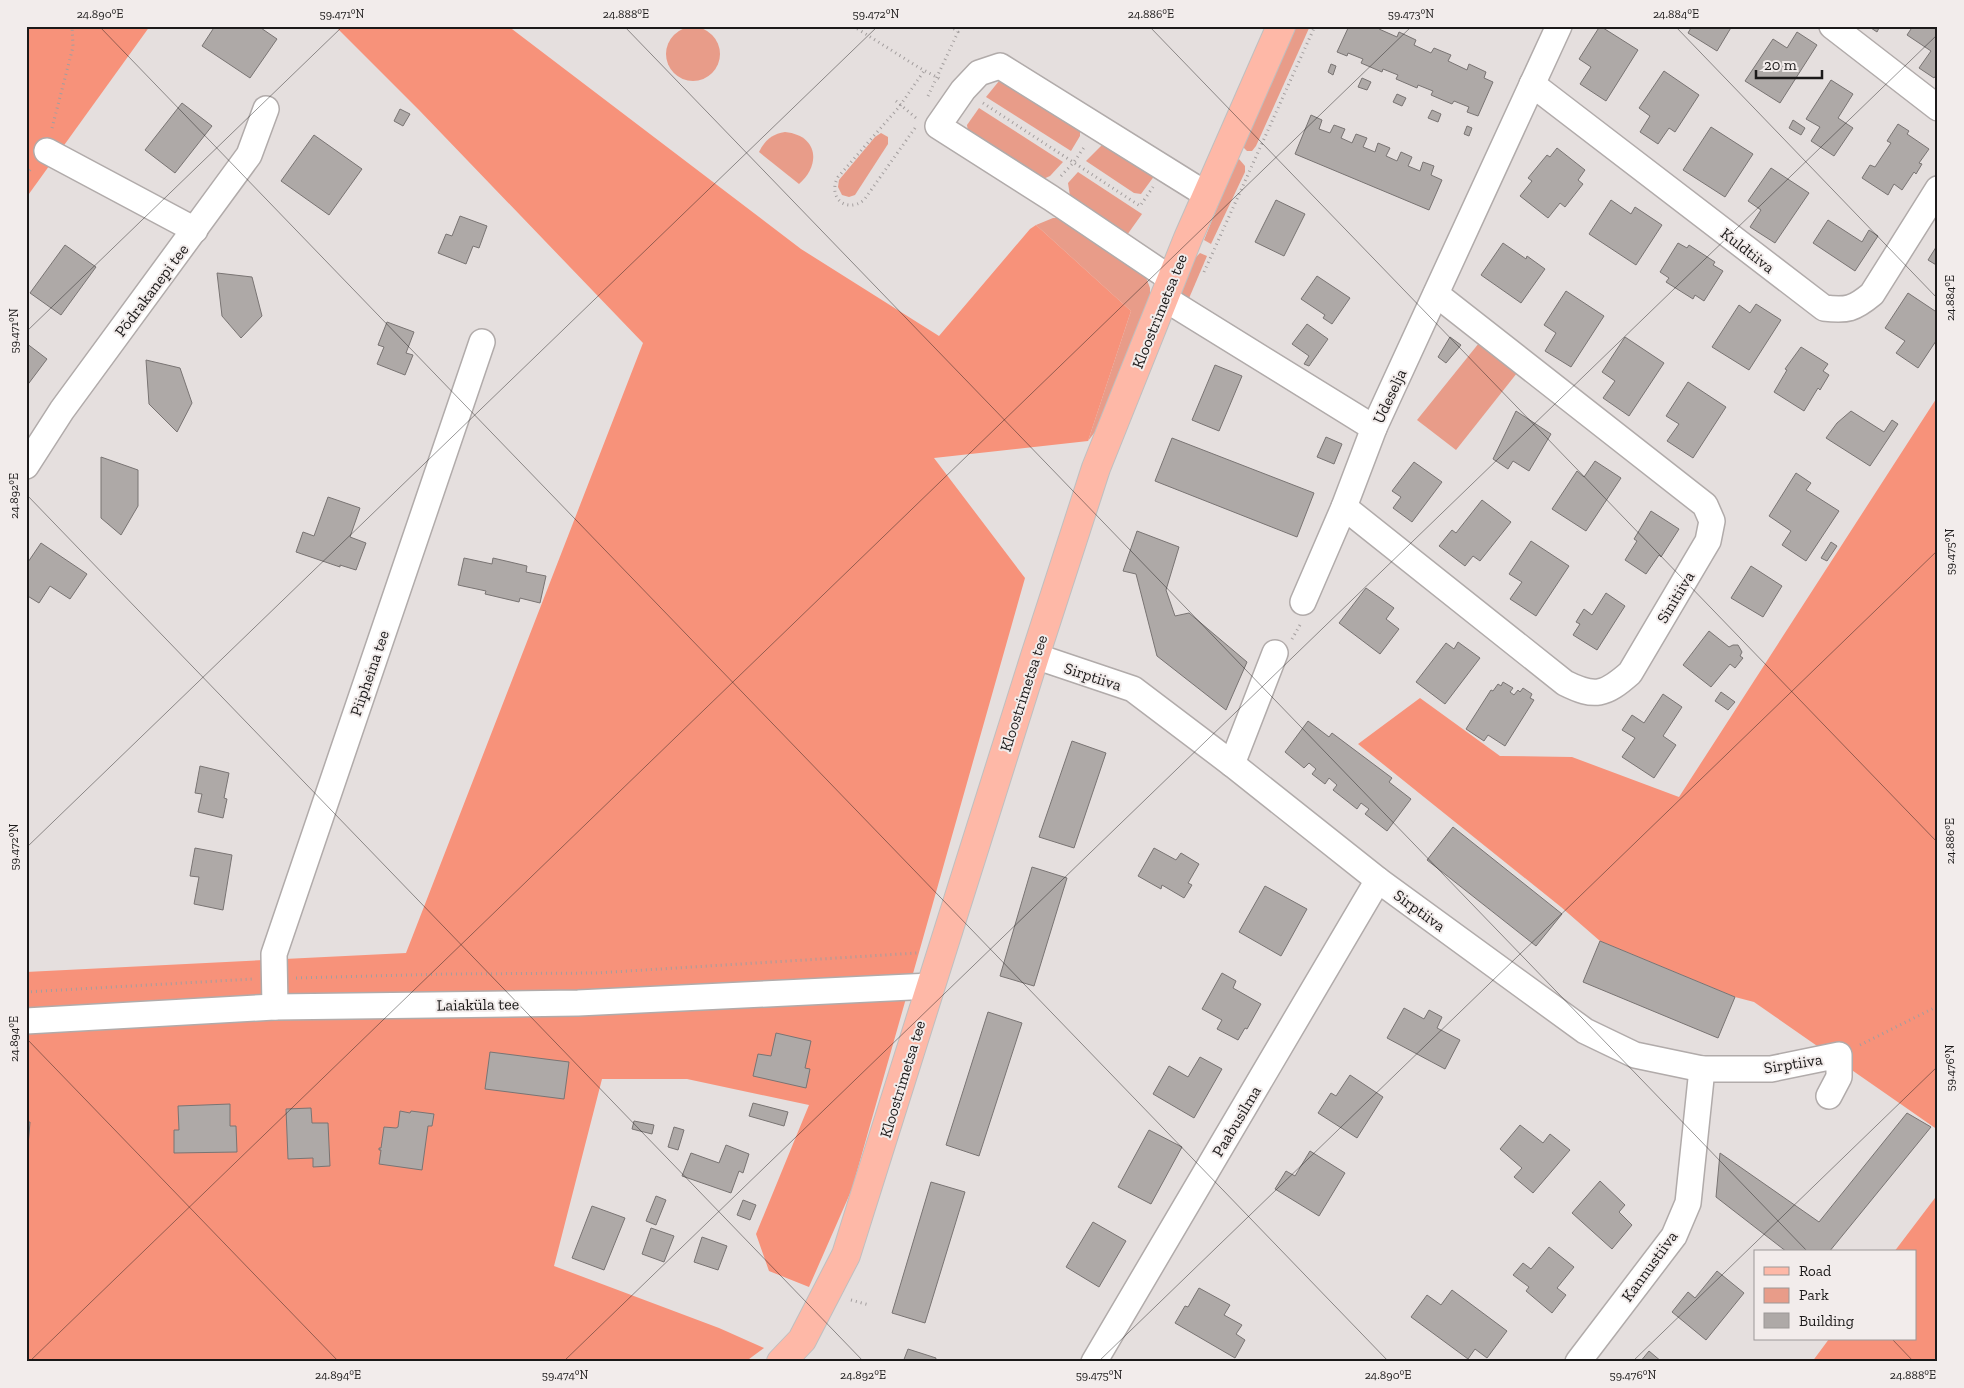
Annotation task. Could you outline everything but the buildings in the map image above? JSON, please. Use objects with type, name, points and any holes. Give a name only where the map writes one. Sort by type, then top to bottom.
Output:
[{"type":"main road","name":"Kloostrimetsa tee","points":[[781,1362],[802,1340],[846,1255],[1096,468],[1168,288],[1281,26]]},
{"type":"street","name":"Udeselja","points":[[1302,602],[1344,507],[1374,428],[1559,26]]},
{"type":"street","points":[[1832,26],[1938,108]]},
{"type":"street","points":[[1207,195],[1000,66],[979,73],[963,90],[938,126],[1051,198],[1168,288],[1374,428]]},
{"type":"street","name":"Kuldtiiva","points":[[1532,84],[1824,308],[1842,311],[1860,303],[1872,294],[1938,189]]},
{"type":"street","name":"Põdrakanepi tee","points":[[26,466],[62,410],[249,155],[266,109]]},
{"type":"street","points":[[47,151],[195,230]]},
{"type":"street","name":"Sinitiiva","points":[[1344,507],[1565,683],[1579,690],[1596,693],[1614,687],[1630,673],[1708,541],[1712,521],[1705,505],[1436,294]]},
{"type":"street","name":"Piipheina tee","points":[[275,1007],[274,954],[482,342]]},
{"type":"street","points":[[1232,764],[1275,653]]},
{"type":"street","name":"Sirptiiva","points":[[1035,656],[1133,689],[1232,764],[1378,880],[1585,1031],[1635,1055],[1702,1069],[1771,1069],[1839,1055]]},
{"type":"street","name":"Paabusilma","points":[[1094,1362],[1378,880]]},
{"type":"street","name":"Laiaküla tee","points":[[26,1021],[275,1007],[578,1003],[931,986]]},
{"type":"street","points":[[1829,1096],[1839,1077],[1839,1055]]},
{"type":"street","name":"Kannustiiva","points":[[1578,1362],[1674,1236],[1688,1203],[1702,1069]]},
{"type":"path","points":[[26,174],[47,151],[73,46],[72,26]]},
{"type":"path","points":[[853,26],[924,71],[950,84]]},
{"type":"path","points":[[925,103],[958,32],[950,26]]},
{"type":"path","points":[[1201,278],[1315,26]]},
{"type":"path","points":[[916,126],[864,200],[854,206],[848,206],[839,201],[834,191],[838,177],[900,105],[924,71]]},
{"type":"path","points":[[896,101],[918,120],[922,112]]},
{"type":"path","points":[[983,103],[1140,206],[1159,178],[1170,172]]},
{"type":"path","points":[[1057,181],[1074,162],[1099,128]]},
{"type":"path","points":[[1275,653],[1286,649],[1307,615],[1302,602]]},
{"type":"path","points":[[26,992],[274,978],[596,973],[920,953]]},
{"type":"path","points":[[1839,1055],[1938,1006]]},
{"type":"path","points":[[847,1299],[869,1305]]},
{"type":"green space","points":[[1296,26],[1310,26],[1256,146],[1252,151],[1247,151],[1243,147],[1244,141]]},
{"type":"green space","points":[[688,27],[698,27],[708,31],[716,39],[720,54],[716,69],[708,77],[698,81],[688,81],[678,77],[670,69],[666,59],[666,49],[670,39],[678,31]]},
{"type":"green space","points":[[999,81],[1005,81],[1080,130],[1080,136],[1071,151],[986,97]]},
{"type":"green space","points":[[979,108],[1063,162],[1050,176],[1041,180],[968,132],[967,125]]},
{"type":"green space","points":[[785,132],[796,134],[804,139],[810,144],[813,152],[811,168],[799,184],[759,152],[769,138]]},
{"type":"green space","points":[[881,133],[888,137],[888,144],[855,195],[849,197],[842,195],[838,187],[839,180],[875,137]]},
{"type":"green space","points":[[1102,145],[1155,175],[1141,194],[1134,193],[1086,161]]},
{"type":"green space","points":[[1239,159],[1245,166],[1245,172],[1211,244],[1204,240],[1236,161]]},
{"type":"green space","points":[[1078,172],[1142,214],[1127,235],[1070,196],[1068,183]]},
{"type":"green space","points":[[1053,218],[1060,218],[1144,272],[1150,288],[1150,298],[1095,432],[1088,441],[1131,311],[1036,225]]},
{"type":"green space","points":[[1200,253],[1207,256],[1187,303],[1180,296],[1180,291],[1195,258]]},
{"type":"green space","points":[[1479,343],[1517,373],[1456,450],[1417,420]]},
{"type":"shaded area","points":[[26,26],[150,26],[26,198]]},
{"type":"shaded area","points":[[335,26],[508,26],[801,249],[939,336],[1030,229],[1036,225],[1131,311],[1088,441],[934,458],[1025,578],[852,1189],[809,1287],[769,1271],[756,1234],[809,1105],[687,1079],[602,1079],[554,1266],[719,1328],[764,1348],[745,1362],[26,1362],[26,972],[406,953],[643,343],[419,110]]},
{"type":"shaded area","points":[[1938,396],[1938,1130],[1754,1002],[1735,997],[1600,941],[1561,907],[1358,744],[1420,698],[1500,756],[1572,757],[1679,797]]},
{"type":"shaded area","points":[[1938,1194],[1938,1362],[1812,1362],[1828,1340],[1916,1340],[1916,1250],[1896,1250]]}]
